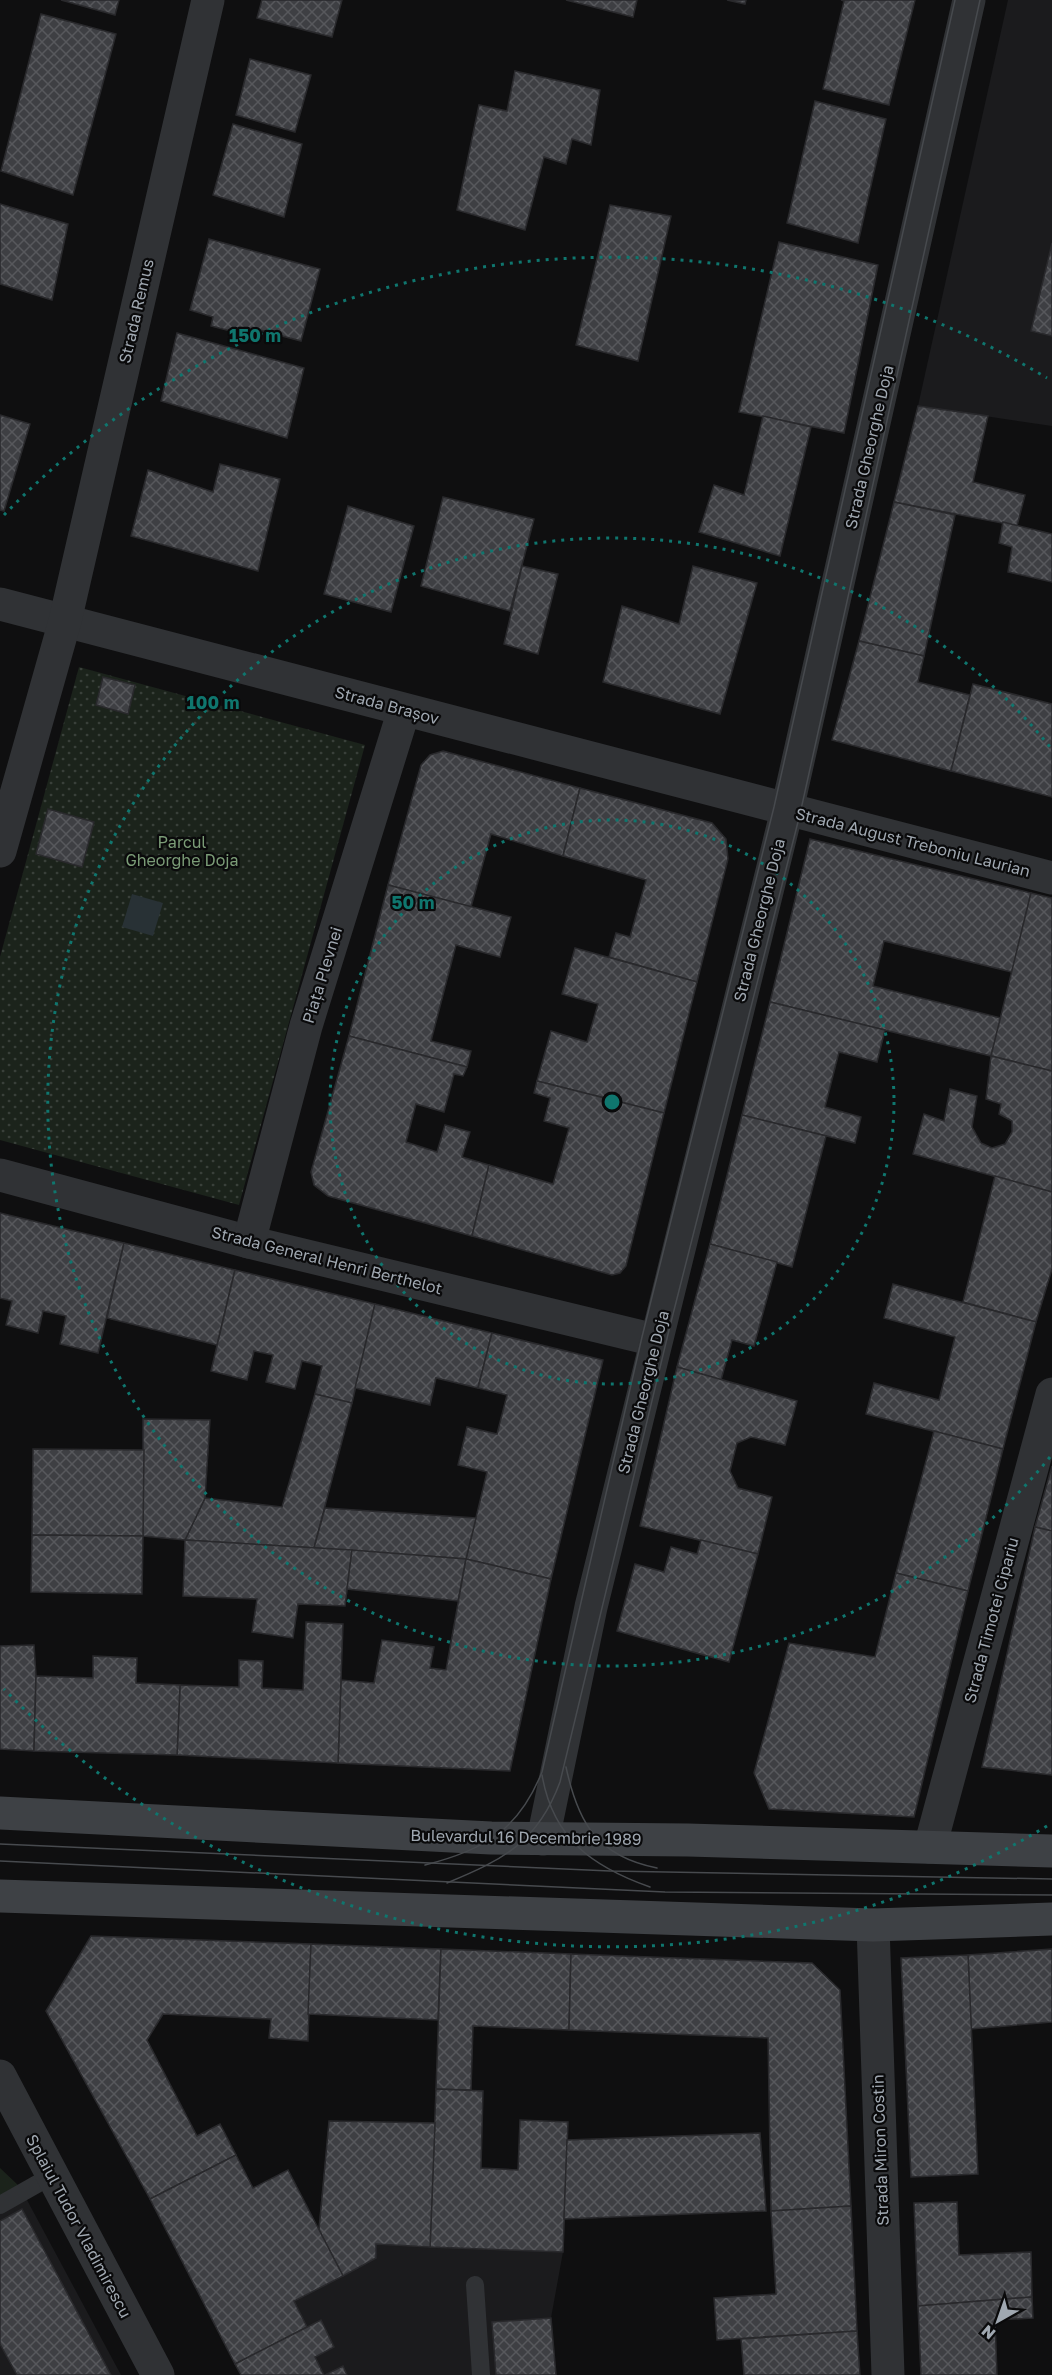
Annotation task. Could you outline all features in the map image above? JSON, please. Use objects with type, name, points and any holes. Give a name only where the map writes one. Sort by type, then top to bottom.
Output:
[{"type":"main road","name":"Bulevardul 16 Decembrie 1989","points":[[0,1812],[385,1834],[1052,1851]]},
{"type":"main road","points":[[0,1896],[873,1924],[1052,1919]]},
{"type":"street","name":"Strada Remus","points":[[64,621],[208,0]]},
{"type":"street","name":"Strada Gheorghe Doja","points":[[543,1839],[591,1607],[969,0]]},
{"type":"street","name":"Strada Brașov","points":[[0,604],[780,808]]},
{"type":"street","points":[[0,851],[64,621]]},
{"type":"street","name":"Piața Plevnei","points":[[249,1242],[306,1026],[404,710]]},
{"type":"street","name":"Strada August Treboniu Laurian","points":[[780,808],[1052,878]]},
{"type":"street","name":"Strada General Henri Berthelot","points":[[0,1175],[249,1242],[655,1340]]},
{"type":"street","name":"Strada Timotei Cipariu","points":[[930,1847],[1052,1394]]},
{"type":"street","name":"Strada Miron Costin","points":[[873,1924],[888,2375]]},
{"type":"street","name":"Splaiul Tudor Vladimirescu","points":[[0,2076],[158,2375]]},
{"type":"lane","points":[[0,2205],[53,2175]]},
{"type":"lane","points":[[475,2285],[481,2375]]},
{"type":"shaded area","points":[[1008,0],[1052,0],[1052,426],[918,406]]},
{"type":"shaded area","points":[[132,894],[163,903],[153,936],[122,927]]},
{"type":"shaded area","points":[[329,2121],[435,2123],[431,2247],[563,2252],[551,2318],[556,2375],[241,2375],[150,2199],[236,2155],[253,2188],[288,2170],[318,2229]]},
{"type":"shaded area","points":[[20,2187],[121,2375],[0,2375],[0,2198]]},
{"type":"green space","name":"Parcul Gheorghe Doja","points":[[79,667],[365,745],[239,1205],[0,1140],[0,957]]},
{"type":"green space","points":[[0,2168],[20,2187],[0,2198]]},
{"type":"building","points":[[61,0],[119,0],[115,15]]},
{"type":"building","points":[[262,0],[342,0],[332,37],[257,18]]},
{"type":"building","points":[[566,0],[637,0],[633,17]]},
{"type":"building","points":[[727,0],[746,0],[745,4]]},
{"type":"building","points":[[841,0],[915,0],[889,105],[823,89],[844,1]]},
{"type":"building","points":[[41,14],[116,34],[73,195],[1,171]]},
{"type":"building","points":[[250,59],[311,75],[295,132],[236,115]]},
{"type":"building","points":[[515,71],[600,90],[591,145],[572,139],[566,164],[544,157],[525,230],[457,210],[479,105],[507,111]]},
{"type":"building","points":[[815,101],[886,119],[858,243],[787,223]]},
{"type":"building","points":[[233,124],[302,144],[284,217],[213,195]]},
{"type":"building","points":[[0,204],[68,224],[52,300],[0,284]]},
{"type":"building","points":[[610,205],[671,216],[638,361],[576,345]]},
{"type":"building","points":[[209,239],[320,269],[301,341],[256,329],[254,337],[211,326],[213,317],[190,310]]},
{"type":"building","points":[[779,242],[878,265],[844,433],[739,412]]},
{"type":"building","points":[[1052,243],[1052,336],[1031,331]]},
{"type":"building","points":[[177,333],[304,368],[287,438],[161,401]]},
{"type":"building","points":[[918,406],[988,416],[973,482],[1025,495],[1017,526],[894,502]]},
{"type":"building","points":[[0,415],[30,424],[4,511],[0,510]]},
{"type":"building","points":[[763,416],[811,427],[780,556],[699,532],[714,485],[744,495]]},
{"type":"building","points":[[220,464],[280,479],[258,571],[131,536],[148,470],[213,492]]},
{"type":"building","points":[[443,497],[534,519],[510,611],[421,586]]},
{"type":"building","points":[[894,502],[955,515],[924,656],[859,641]]},
{"type":"building","points":[[348,506],[414,526],[391,612],[324,594]]},
{"type":"building","points":[[1003,522],[1052,534],[1052,582],[1008,572],[1012,547],[999,543]]},
{"type":"building","points":[[522,566],[558,574],[538,654],[504,644]]},
{"type":"building","points":[[693,566],[757,583],[720,714],[603,682],[622,606],[679,624]]},
{"type":"building","points":[[859,641],[924,656],[918,682],[970,695],[951,771],[832,740]]},
{"type":"building","points":[[103,677],[135,685],[128,714],[96,705]]},
{"type":"building","points":[[973,684],[1052,704],[1052,797],[951,771]]},
{"type":"building","points":[[443,751],[580,788],[563,856],[491,834],[471,907],[388,885],[421,765],[430,755]]},
{"type":"building","points":[[580,788],[712,823],[726,839],[728,859],[697,982],[609,957],[616,933],[630,937],[646,880],[563,856]]},
{"type":"building","points":[[48,809],[94,822],[82,867],[36,854]]},
{"type":"building","points":[[810,839],[1031,893],[1012,972],[884,941],[873,986],[1001,1018],[991,1056],[770,1002]]},
{"type":"building","points":[[388,885],[511,917],[500,957],[456,945],[431,1041],[471,1051],[467,1067],[349,1036]]},
{"type":"building","points":[[1031,893],[1052,898],[1052,1071],[991,1056]]},
{"type":"building","points":[[575,948],[697,982],[664,1113],[537,1081],[551,1031],[587,1042],[598,1004],[562,994]]},
{"type":"building","points":[[770,1002],[885,1030],[877,1062],[839,1052],[825,1107],[861,1117],[855,1143],[742,1115]]},
{"type":"building","points":[[349,1036],[467,1067],[463,1076],[454,1074],[444,1112],[416,1104],[406,1142],[437,1152],[445,1125],[470,1132],[462,1157],[489,1165],[472,1236],[328,1196],[314,1185],[311,1172]]},
{"type":"building","points":[[991,1056],[1052,1071],[1052,1192],[913,1154],[924,1114],[944,1121],[950,1089],[977,1096],[972,1127],[981,1143],[992,1148],[1005,1144],[1012,1132],[1012,1121],[999,1114],[1001,1104],[986,1099]]},
{"type":"building","points":[[537,1081],[664,1113],[626,1266],[620,1273],[612,1275],[472,1236],[489,1165],[553,1184],[569,1128],[544,1121],[550,1098],[534,1093]]},
{"type":"building","points":[[742,1115],[826,1136],[792,1267],[710,1244]]},
{"type":"building","points":[[995,1176],[1052,1192],[1052,1269],[1036,1322],[963,1302]]},
{"type":"building","points":[[0,1213],[124,1243],[98,1353],[60,1344],[66,1316],[43,1311],[38,1333],[6,1325],[12,1301],[0,1298]]},
{"type":"building","points":[[124,1243],[235,1270],[217,1345],[107,1318]]},
{"type":"building","points":[[710,1244],[777,1262],[754,1346],[732,1340],[721,1380],[677,1367]]},
{"type":"building","points":[[235,1270],[375,1304],[352,1403],[315,1394],[322,1366],[302,1361],[295,1389],[266,1382],[273,1355],[254,1351],[247,1380],[211,1371]]},
{"type":"building","points":[[893,1284],[1036,1322],[1003,1449],[866,1414],[874,1383],[939,1400],[955,1337],[884,1318]]},
{"type":"building","points":[[375,1304],[492,1333],[478,1388],[436,1378],[430,1405],[355,1388]]},
{"type":"building","points":[[492,1333],[603,1360],[551,1579],[466,1559],[487,1472],[458,1465],[467,1427],[497,1434],[507,1395],[478,1388]]},
{"type":"building","points":[[677,1367],[797,1401],[785,1445],[751,1437],[737,1443],[730,1471],[738,1488],[772,1497],[758,1554],[640,1526]]},
{"type":"building","points":[[315,1394],[352,1403],[314,1548],[185,1540],[205,1498],[282,1507]]},
{"type":"building","points":[[143,1419],[210,1420],[205,1498],[185,1540],[143,1536]]},
{"type":"building","points":[[934,1431],[1003,1449],[968,1591],[896,1573]]},
{"type":"building","points":[[33,1449],[144,1450],[143,1536],[32,1535]]},
{"type":"building","points":[[1052,1466],[1052,1531],[1035,1527]]},
{"type":"building","points":[[325,1508],[476,1518],[466,1559],[314,1548]]},
{"type":"building","points":[[1035,1527],[1052,1531],[1052,1775],[982,1767]]},
{"type":"building","points":[[32,1535],[143,1536],[142,1594],[31,1592]]},
{"type":"building","points":[[185,1540],[352,1550],[345,1606],[298,1604],[293,1638],[252,1632],[257,1599],[183,1596]]},
{"type":"building","points":[[701,1540],[758,1554],[729,1662],[617,1631],[635,1564],[664,1572],[671,1547],[697,1554]]},
{"type":"building","points":[[352,1550],[466,1559],[458,1601],[347,1589]]},
{"type":"building","points":[[466,1559],[551,1579],[510,1771],[338,1763],[341,1680],[374,1683],[382,1640],[434,1647],[430,1668],[446,1670]]},
{"type":"building","points":[[896,1573],[968,1591],[914,1817],[769,1809],[754,1773],[789,1643],[875,1657]]},
{"type":"building","points":[[306,1622],[343,1624],[338,1763],[177,1755],[180,1685],[239,1687],[239,1660],[263,1661],[262,1688],[303,1690]]},
{"type":"building","points":[[34,1645],[36,1676],[34,1751],[0,1749],[0,1646]]},
{"type":"building","points":[[93,1656],[137,1658],[136,1683],[180,1685],[177,1755],[34,1751],[36,1676],[93,1678]]},
{"type":"building","points":[[91,1936],[311,1944],[308,2041],[269,2038],[271,2019],[163,2014],[147,2040],[197,2136],[220,2124],[236,2155],[150,2199],[46,2011]]},
{"type":"building","points":[[311,1944],[441,1949],[438,2020],[308,2014]]},
{"type":"building","points":[[441,1949],[571,1954],[569,2030],[473,2026],[471,2090],[436,2089]]},
{"type":"building","points":[[1052,1949],[1052,2022],[971,2029],[968,1955]]},
{"type":"building","points":[[571,1954],[812,1963],[840,1990],[851,2206],[771,2211],[768,2038],[569,2030]]},
{"type":"building","points":[[968,1955],[978,2174],[911,2177],[901,1958]]},
{"type":"building","points":[[436,2089],[483,2091],[481,2168],[518,2170],[520,2120],[568,2122],[563,2252],[430,2247]]},
{"type":"building","points":[[329,2121],[435,2123],[430,2247],[376,2244],[376,2258],[343,2276],[319,2230]]},
{"type":"building","points":[[760,2133],[766,2211],[564,2219],[567,2140]]},
{"type":"building","points":[[236,2155],[253,2188],[288,2170],[343,2276],[294,2301],[307,2327],[235,2364],[150,2199]]},
{"type":"building","points":[[957,2202],[959,2255],[1031,2252],[1032,2297],[918,2306],[914,2203]]},
{"type":"building","points":[[851,2206],[857,2331],[717,2340],[714,2298],[776,2294],[771,2211]]},
{"type":"building","points":[[22,2209],[111,2375],[17,2375],[0,2344],[0,2221]]},
{"type":"building","points":[[1032,2297],[1033,2318],[995,2320],[997,2375],[921,2375],[918,2306]]},
{"type":"building","points":[[551,2318],[556,2375],[496,2375],[492,2322]]},
{"type":"building","points":[[321,2320],[334,2347],[315,2357],[324,2375],[241,2375],[235,2364]]},
{"type":"building","points":[[857,2331],[860,2375],[744,2375],[741,2339]]},
{"type":"building","points":[[343,2366],[347,2375],[325,2375]]},
{"type":"tram line","points":[[425,1865],[482,1845],[497,1835],[522,1809],[542,1772],[642,1337],[774,807],[955,0]]},
{"type":"tram line","points":[[447,1883],[502,1857],[516,1846],[541,1820],[560,1782],[670,1326],[800,814],[980,0]]},
{"type":"tram line","points":[[566,1767],[577,1805],[594,1834],[605,1846],[619,1855],[636,1863],[657,1868]]},
{"type":"tram line","points":[[542,1775],[547,1797],[556,1817],[579,1847],[594,1860],[611,1870],[650,1887]]},
{"type":"tram line","points":[[0,1844],[610,1871],[1052,1879]]},
{"type":"tram line","points":[[0,1861],[665,1892],[1052,1895]]}]
